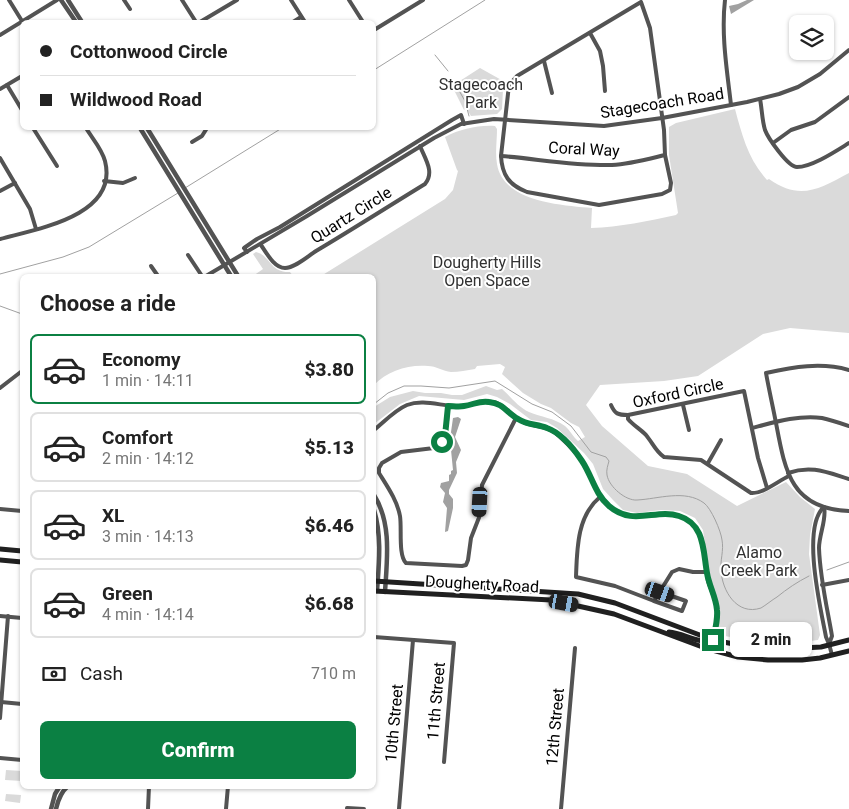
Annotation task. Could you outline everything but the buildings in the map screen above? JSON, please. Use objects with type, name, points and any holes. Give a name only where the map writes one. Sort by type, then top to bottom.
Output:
[{"type":"main road","points":[[0,549],[20,551]]},
{"type":"main road","points":[[0,560],[20,562]]},
{"type":"main road","name":"Dougherty Road","points":[[376,581],[578,594],[615,604],[713,640],[739,645],[768,648],[802,648],[821,647],[849,640]]},
{"type":"main road","name":"Dougherty Road","points":[[376,591],[552,600],[614,614],[705,648],[738,657],[794,660],[820,658],[849,651]]},
{"type":"main road","points":[[664,632],[676,633],[705,642],[713,640]]},
{"type":"street","points":[[8,0],[21,20]]},
{"type":"street","points":[[24,20],[56,0]]},
{"type":"street","points":[[61,0],[75,20]]},
{"type":"street","points":[[68,0],[81,20]]},
{"type":"street","points":[[124,0],[130,9]]},
{"type":"street","points":[[182,0],[195,20]]},
{"type":"street","points":[[203,20],[237,0]]},
{"type":"street","points":[[291,0],[303,20]]},
{"type":"street","points":[[349,0],[362,20]]},
{"type":"street","points":[[376,29],[423,0]]},
{"type":"street","points":[[725,0],[723,16],[725,58],[731,105]]},
{"type":"street","points":[[641,2],[650,28],[665,154],[671,183],[670,190],[662,194],[599,205],[527,192],[518,189],[505,176],[501,156],[509,85],[517,76],[590,33],[641,2]]},
{"type":"street","points":[[296,20],[301,17]]},
{"type":"street","points":[[0,35],[20,22]]},
{"type":"street","points":[[590,33],[600,51],[605,92]]},
{"type":"street","name":"Stagecoach Road","points":[[209,274],[261,245],[420,146],[450,129],[464,124],[483,120],[505,119],[604,126],[662,118],[731,105],[760,99],[798,87],[820,74],[849,50]]},
{"type":"street","points":[[544,61],[552,93]]},
{"type":"street","points":[[0,89],[20,77]]},
{"type":"street","points":[[7,85],[20,107]]},
{"type":"street","points":[[773,143],[791,130],[815,122],[849,97]]},
{"type":"street","points":[[760,99],[765,129],[773,143],[791,166],[798,167],[825,158],[849,143]]},
{"type":"street","name":"Stagecoach Road","points":[[247,252],[244,248],[248,245],[461,115],[464,124]]},
{"type":"street","points":[[34,130],[57,166]]},
{"type":"street","points":[[0,239],[64,221],[92,204],[98,198],[104,181],[105,161],[87,130]]},
{"type":"street","points":[[141,130],[230,274]]},
{"type":"street","points":[[148,130],[237,274]]},
{"type":"street","points":[[192,142],[202,136],[206,130]]},
{"type":"street","name":"Quartz Circle","points":[[261,245],[278,265],[285,268],[294,265],[425,184],[430,177],[429,168],[420,146]]},
{"type":"street","points":[[405,150],[408,154]]},
{"type":"street","name":"Coral Way","points":[[501,156],[613,165],[665,154]]},
{"type":"street","points":[[0,158],[30,209],[36,229]]},
{"type":"street","points":[[364,175],[367,180]]},
{"type":"street","points":[[104,181],[123,183],[135,178]]},
{"type":"street","points":[[173,182],[179,179]]},
{"type":"street","points":[[0,191],[15,183]]},
{"type":"street","points":[[309,209],[312,214]]},
{"type":"street","points":[[188,255],[201,274]]},
{"type":"street","points":[[151,266],[157,274]]},
{"type":"street","points":[[849,370],[825,366],[805,366],[766,374],[782,459],[794,486],[810,501],[834,510],[849,510]]},
{"type":"street","points":[[0,388],[20,373]]},
{"type":"street","name":"Oxford Circle","points":[[767,488],[758,458],[744,392],[628,416],[628,420],[647,437],[664,457],[694,458],[708,464],[754,494],[767,488],[798,469],[815,469],[849,479]]},
{"type":"street","points":[[376,428],[405,406],[413,403],[463,406],[482,401],[492,402],[507,409],[516,418],[526,423],[548,428],[558,434],[586,466],[600,497],[610,507],[627,515],[642,517],[678,515],[695,526],[700,534],[706,572],[717,611],[713,640]]},
{"type":"street","points":[[611,405],[614,412],[628,416]]},
{"type":"street","points":[[683,405],[688,430]]},
{"type":"street","points":[[448,406],[445,436],[442,442],[434,448],[401,452],[382,463],[379,468],[379,473],[397,505],[401,530],[402,556],[406,563],[466,565],[471,538],[480,515],[482,485],[516,418]]},
{"type":"street","points":[[752,428],[805,418],[823,418],[849,426]]},
{"type":"street","points":[[708,464],[721,440]]},
{"type":"street","points":[[600,497],[588,509],[580,528],[576,577],[615,586],[682,611],[686,601],[660,592]]},
{"type":"street","points":[[376,498],[380,504],[387,535],[385,592]]},
{"type":"street","points":[[824,507],[826,513],[819,536],[823,585],[832,636],[829,644]]},
{"type":"street","points":[[824,507],[819,511],[813,536],[813,561],[826,637],[832,655]]},
{"type":"street","points":[[0,509],[20,511]]},
{"type":"street","points":[[376,517],[380,541],[376,581]]},
{"type":"street","points":[[654,601],[672,572],[678,569],[706,572]]},
{"type":"street","points":[[817,586],[849,582]]},
{"type":"street","points":[[0,616],[20,618]]},
{"type":"street","points":[[0,718],[8,616]]},
{"type":"street","points":[[376,636],[413,640]]},
{"type":"street","name":"11th Street","points":[[413,640],[454,643],[444,762]]},
{"type":"street","name":"10th Street","points":[[399,809],[413,640]]},
{"type":"street","name":"12th Street","points":[[561,809],[575,648]]},
{"type":"street","points":[[1,702],[20,704]]},
{"type":"street","points":[[0,758],[20,760]]},
{"type":"street","points":[[51,809],[58,789]]},
{"type":"street","points":[[56,809],[57,802],[66,789]]},
{"type":"street","points":[[148,809],[149,789]]},
{"type":"street","points":[[226,809],[228,789]]},
{"type":"street","points":[[347,808],[364,809]]},
{"type":"green space","name":"Stagecoach Park","points":[[480,68],[505,82],[502,109],[497,114],[471,116],[466,108],[464,110],[452,86]]},
{"type":"green space","name":"Dougherty Hills Open Space","points":[[735,109],[750,155],[760,172],[767,180],[769,179],[790,190],[800,191],[819,188],[849,173],[849,333],[790,328],[763,334],[698,376],[664,381],[600,385],[586,405],[602,426],[648,466],[687,474],[737,506],[786,482],[815,509],[810,535],[809,554],[820,635],[818,640],[768,642],[719,635],[718,605],[709,573],[703,530],[695,518],[680,511],[661,510],[637,513],[623,510],[603,489],[593,464],[557,428],[547,422],[531,420],[497,397],[487,394],[464,400],[419,396],[400,404],[376,422],[376,406],[390,397],[413,391],[462,395],[486,386],[497,390],[502,389],[525,410],[561,423],[578,441],[585,437],[579,427],[551,408],[523,393],[502,374],[505,367],[500,364],[477,366],[475,369],[451,372],[431,366],[406,367],[392,372],[376,383],[376,274],[324,274],[445,199],[453,190],[458,171],[445,137],[475,127],[495,126],[497,129],[497,164],[502,177],[510,186],[522,194],[535,199],[550,203],[592,208],[591,228],[634,223],[676,215],[678,213],[669,155],[669,127],[676,123]]},
{"type":"green space","points":[[256,252],[261,254],[278,270],[292,274],[256,274],[263,269],[253,254]]},
{"type":"green space","points":[[6,770],[20,771],[20,781],[5,780]]},
{"type":"green space","points":[[6,794],[21,795],[20,803],[5,801]]},
{"type":"shaded area","points":[[747,0],[754,0],[731,14],[729,6]]},
{"type":"shaded area","points":[[458,417],[461,419],[455,437],[461,450],[456,462],[457,473],[449,490],[449,494],[453,499],[453,508],[448,531],[445,532],[447,508],[443,502],[445,493],[440,487],[441,483],[449,481],[449,475],[453,470],[451,450],[453,445],[450,439],[453,418]]},
{"type":"waterway","points":[[376,69],[485,0]]},
{"type":"waterway","points":[[435,55],[448,71]]},
{"type":"waterway","points":[[457,87],[465,101],[469,116]]},
{"type":"waterway","points":[[185,188],[279,130]]},
{"type":"waterway","points":[[0,274],[63,257],[89,247],[178,193]]},
{"type":"waterway","points":[[0,306],[20,313]]},
{"type":"waterway","points":[[376,402],[388,393],[404,386],[449,388],[495,381],[532,404],[552,412],[571,426],[591,452],[606,457],[609,461],[608,480],[623,496],[633,500],[688,496],[704,503],[713,515],[721,536],[723,548],[721,570],[724,586],[732,600],[738,605],[752,610],[761,608],[809,576]]},
{"type":"waterway","points":[[827,570],[849,562]]},
{"type":"route","points":[[442,442],[445,436],[448,406],[463,406],[482,401],[499,404],[516,418],[526,423],[548,428],[558,434],[586,466],[600,497],[617,512],[642,517],[670,514],[678,515],[689,521],[700,534],[708,581],[716,603],[717,611],[713,640]]},
{"type":"park label","name":"Alamo Creek Park","points":[[759,561]]}]
